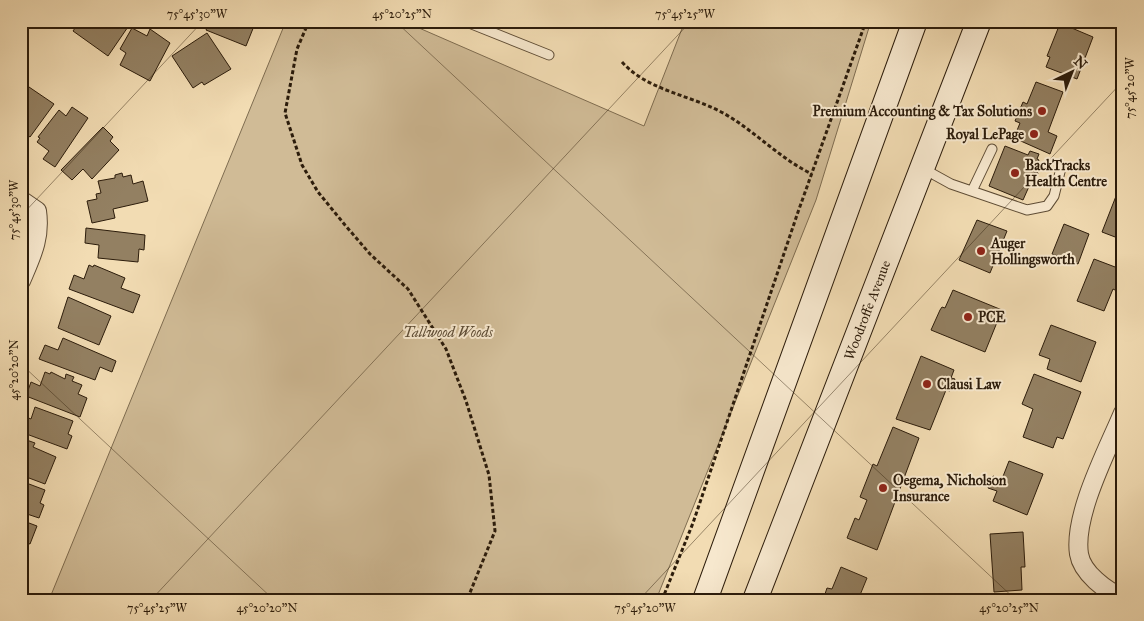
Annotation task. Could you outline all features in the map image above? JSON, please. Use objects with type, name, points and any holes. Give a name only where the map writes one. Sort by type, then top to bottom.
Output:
[{"type":"main road","points":[[705,600],[915,21]]},
{"type":"main road","name":"Woodroffe Avenue","points":[[755,600],[979,21]]},
{"type":"street","points":[[21,200],[37,211],[40,228],[36,246],[21,281]]},
{"type":"street","points":[[1123,412],[1085,503],[1078,554],[1090,575],[1110,593],[1123,598]]},
{"type":"lane","points":[[464,21],[549,56]]},
{"type":"lane","points":[[972,191],[992,149]]},
{"type":"lane","points":[[922,168],[951,184],[1026,210],[1047,206],[1054,196],[1061,168]]},
{"type":"path","points":[[309,21],[297,49],[285,113],[302,164],[318,192],[345,225],[370,254],[408,289],[446,350],[466,400],[489,475],[495,531],[467,600]]},
{"type":"path","points":[[662,600],[693,523],[866,21]]},
{"type":"path","points":[[622,62],[633,75],[715,108],[761,140],[792,165],[812,174]]},
{"type":"green space","name":"Tallwood Woods","points":[[286,21],[403,21],[644,126],[685,21],[871,21],[816,200],[656,600],[49,600]]},
{"type":"building","points":[[80,21],[132,21],[108,56],[73,31]]},
{"type":"building","points":[[210,21],[256,21],[246,46],[206,30]]},
{"type":"building","points":[[1061,21],[1069,22],[1067,26],[1093,37],[1077,79],[1046,67],[1050,57],[1047,56]]},
{"type":"building","points":[[132,28],[147,36],[150,29],[170,43],[150,81],[120,65],[126,53],[120,49]]},
{"type":"building","points":[[207,33],[231,69],[204,85],[202,82],[193,88],[172,56]]},
{"type":"building","points":[[1036,82],[1063,92],[1048,132],[1057,136],[1050,154],[1014,138],[1020,123],[1015,121],[1023,102],[1027,104]]},
{"type":"building","points":[[29,87],[54,104],[30,137],[21,131],[21,99]]},
{"type":"building","points":[[72,107],[88,118],[55,167],[43,159],[49,151],[37,142],[40,138],[38,137],[59,110],[66,116]]},
{"type":"building","points":[[103,127],[113,137],[110,141],[119,150],[92,179],[83,169],[72,180],[61,170]]},
{"type":"building","name":"BackTracks Health Centre","points":[[1005,146],[1028,155],[1030,151],[1039,154],[1037,159],[1039,160],[1034,172],[1038,173],[1034,183],[1031,182],[1023,200],[989,186]]},
{"type":"building","points":[[122,173],[123,177],[131,175],[133,184],[143,181],[148,201],[113,209],[115,218],[92,223],[87,201],[97,199],[96,194],[101,193],[98,181],[115,178],[115,175]]},
{"type":"building","points":[[1118,191],[1123,193],[1123,240],[1102,232]]},
{"type":"building","name":"Auger Hollingsworth","points":[[977,220],[1007,231],[990,273],[959,260]]},
{"type":"building","points":[[1064,224],[1089,234],[1078,264],[1052,254]]},
{"type":"building","points":[[86,228],[145,235],[144,250],[139,249],[138,262],[98,258],[99,245],[85,243]]},
{"type":"building","points":[[1094,259],[1123,270],[1117,291],[1113,289],[1104,311],[1077,301]]},
{"type":"building","points":[[89,265],[93,267],[94,265],[125,278],[121,288],[140,295],[133,313],[69,289],[74,275],[84,279]]},
{"type":"building","name":"PCE","points":[[953,290],[1002,310],[985,352],[931,330],[940,310],[942,307],[945,308]]},
{"type":"building","points":[[68,297],[111,316],[99,345],[58,328]]},
{"type":"building","points":[[1051,325],[1096,342],[1081,382],[1047,369],[1050,359],[1039,355]]},
{"type":"building","points":[[63,338],[116,361],[112,372],[100,367],[95,380],[39,359],[45,345],[58,350]]},
{"type":"building","points":[[921,356],[954,370],[951,378],[955,379],[950,391],[946,390],[930,430],[896,419]]},
{"type":"building","points":[[45,372],[50,374],[51,372],[65,379],[66,374],[74,377],[72,381],[82,385],[78,394],[87,398],[80,417],[26,396],[31,382],[40,386]]},
{"type":"building","points":[[1034,374],[1081,392],[1063,439],[1057,437],[1053,448],[1023,437],[1033,409],[1022,404]]},
{"type":"building","points":[[35,407],[73,421],[68,434],[72,436],[67,449],[21,432],[21,415],[31,419]]},
{"type":"building","name":"Oegema, Nicholson Insurance","points":[[893,427],[919,438],[877,550],[847,538],[855,518],[859,520],[867,500],[860,497],[873,464],[877,466]]},
{"type":"building","points":[[21,438],[35,443],[33,447],[56,457],[45,484],[21,475]]},
{"type":"building","points":[[1009,461],[1043,474],[1027,515],[993,501],[997,491],[988,488],[993,476],[1002,479]]},
{"type":"building","points":[[21,481],[45,490],[40,503],[44,505],[39,518],[21,512]]},
{"type":"building","points":[[21,520],[37,526],[30,544],[21,541]]},
{"type":"building","points":[[1023,532],[1025,567],[1021,567],[1022,590],[994,592],[990,534]]},
{"type":"building","points":[[841,567],[867,578],[858,600],[823,600],[827,588],[832,589]]},
{"type":"place","name":"Premium Accounting & Tax Solutions","points":[[1042,111]]},
{"type":"place","name":"Royal LePage","points":[[1034,134]]},
{"type":"place","name":"BackTracks Health Centre","points":[[1015,173]]},
{"type":"place","name":"Auger Hollingsworth","points":[[981,251]]},
{"type":"place","name":"PCE","points":[[968,317]]},
{"type":"place","name":"Clausi Law","points":[[927,384]]},
{"type":"place","name":"Oegema, Nicholson Insurance","points":[[883,488]]}]
